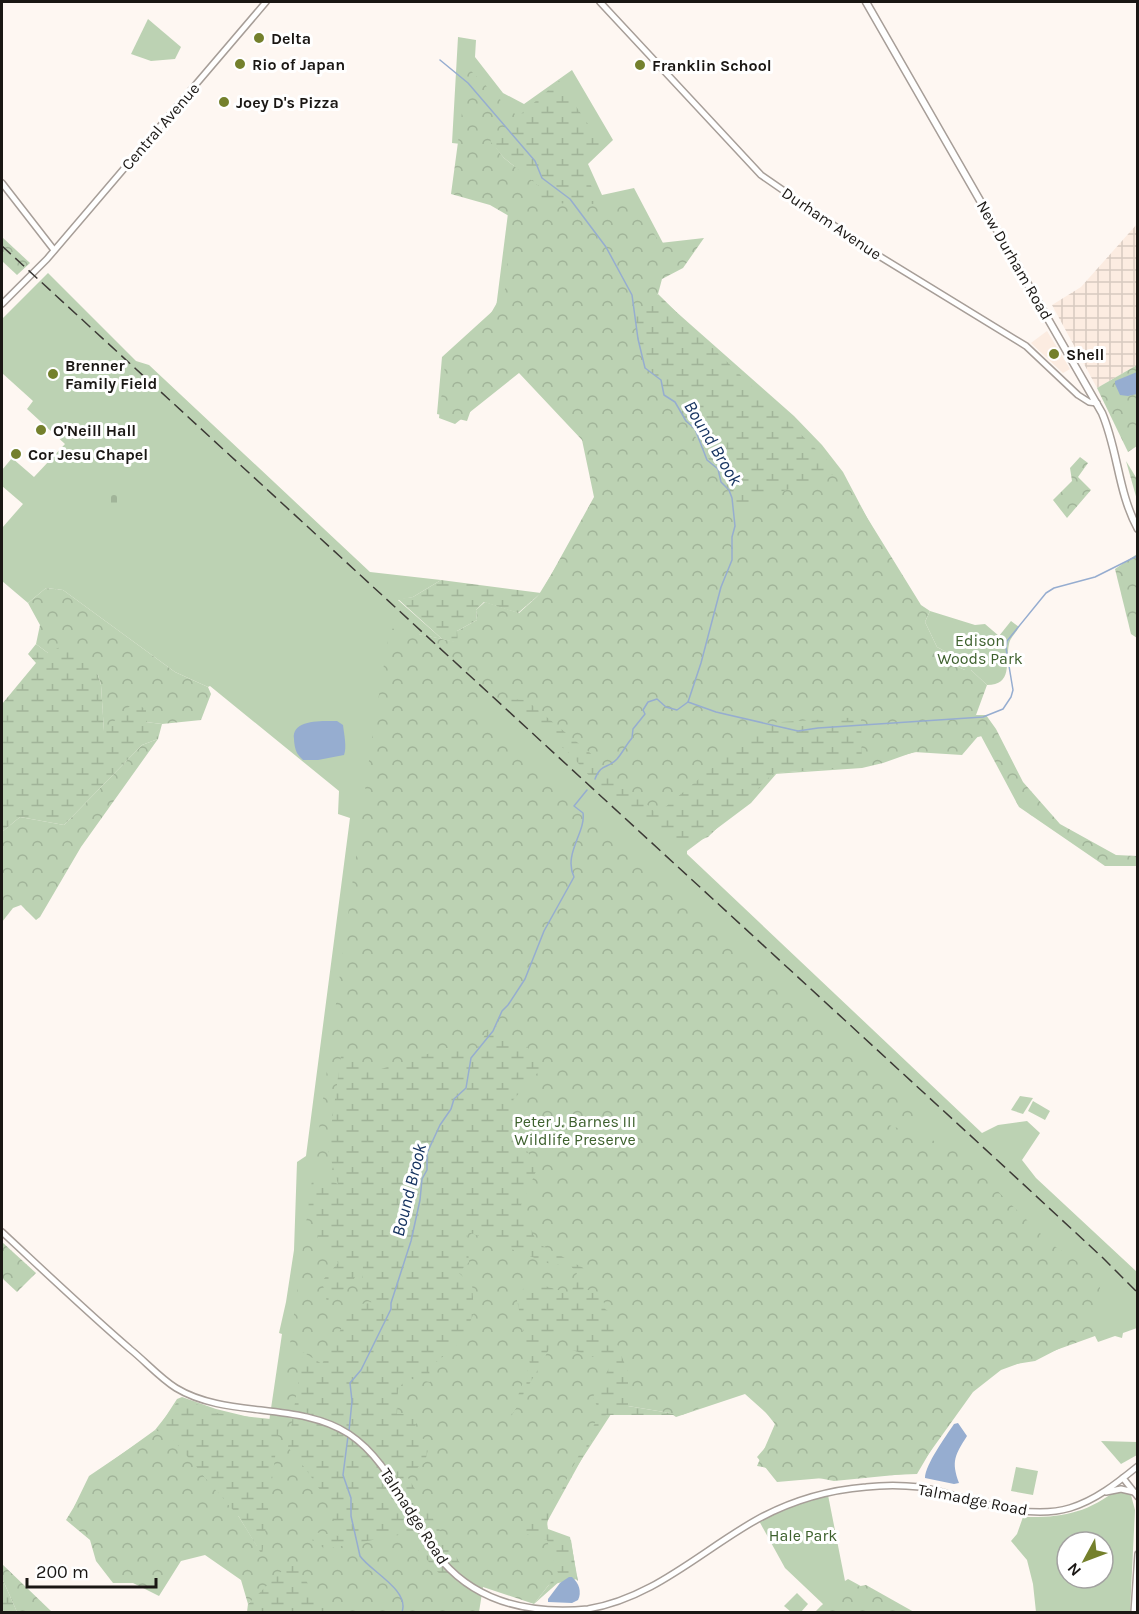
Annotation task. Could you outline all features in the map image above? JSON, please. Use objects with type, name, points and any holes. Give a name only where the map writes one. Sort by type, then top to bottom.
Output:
[{"type":"main road","name":"New Durham Road","points":[[866,2],[1097,403],[1106,422],[1124,493],[1137,529]]},
{"type":"street","name":"Central Avenue","points":[[2,304],[54,250],[266,2]]},
{"type":"street","name":"Durham Avenue","points":[[600,2],[761,175],[882,258],[1026,346],[1078,395],[1089,402],[1097,403]]},
{"type":"street","points":[[2,183],[54,250]]},
{"type":"street","name":"Talmadge Road","points":[[2,1232],[93,1317],[176,1388],[223,1404],[292,1415],[329,1424],[353,1437],[379,1462],[441,1560],[474,1590],[497,1602],[529,1610],[565,1612],[608,1605],[646,1590],[758,1520],[790,1504],[827,1493],[867,1487],[903,1486],[922,1488],[1019,1510],[1051,1512],[1069,1508],[1105,1492],[1137,1466]]},
{"type":"street","points":[[1123,1478],[1136,1495]]},
{"type":"street","points":[[1105,1492],[1121,1489],[1136,1495]]},
{"type":"street","points":[[1134,1612],[1137,1554]]},
{"type":"shaded area","points":[[1137,224],[1137,365],[1097,388],[1052,305],[1081,287]]},
{"type":"shaded area","points":[[1047,331],[1070,369],[1063,373],[1031,343]]},
{"type":"green space","points":[[148,19],[181,47],[175,59],[151,61],[131,54]]},
{"type":"green space","name":"Peter J. Barnes III Wildlife Preserve","points":[[458,37],[476,40],[475,57],[503,93],[524,104],[572,70],[613,140],[588,164],[602,195],[634,188],[664,245],[639,279],[794,416],[822,445],[843,472],[982,736],[879,761],[777,773],[751,803],[687,851],[687,854],[982,1133],[998,1125],[1027,1121],[1040,1133],[1022,1160],[1036,1178],[1137,1272],[1137,1328],[1123,1333],[1122,1338],[1115,1336],[1098,1342],[1095,1331],[1093,1331],[1035,1361],[998,1367],[958,1404],[917,1474],[777,1482],[757,1457],[777,1434],[774,1420],[745,1394],[676,1417],[630,1385],[550,1508],[546,1530],[571,1540],[577,1579],[549,1585],[460,1547],[478,1612],[249,1612],[261,1515],[92,1523],[74,1507],[89,1476],[157,1430],[177,1399],[182,1397],[216,1409],[269,1422],[282,1334],[279,1333],[294,1250],[297,1162],[306,1156],[350,818],[338,814],[339,791],[210,686],[175,672],[63,590],[46,588],[28,603],[2,581],[2,528],[23,504],[2,486],[2,470],[12,458],[34,477],[65,444],[27,409],[33,401],[2,373],[2,319],[48,273],[136,361],[149,365],[370,572],[441,580],[413,597],[398,600],[442,639],[418,634],[479,692],[605,487],[600,457],[520,356],[474,401],[467,421],[437,414],[442,357],[496,308],[516,150],[452,143]]},
{"type":"green space","name":"Peter J. Barnes III Wildlife Preserve","points":[[468,68],[517,116],[491,141],[504,158],[540,187],[598,204],[629,195],[660,243],[704,238],[683,268],[662,279],[658,294],[635,315],[638,339],[661,380],[664,395],[682,414],[732,498],[734,522],[757,500],[839,472],[921,605],[930,611],[925,622],[937,647],[952,655],[958,667],[971,670],[987,685],[976,715],[986,715],[996,729],[1023,782],[1060,824],[1116,855],[1137,856],[1137,866],[1105,866],[1019,807],[980,734],[962,755],[914,752],[862,768],[774,774],[748,799],[773,773],[862,766],[766,723],[658,814],[605,769],[595,757],[526,700],[464,697],[935,1126],[887,1116],[889,1125],[954,1148],[1050,1243],[1101,1278],[1095,1336],[1001,1370],[973,1392],[915,1473],[834,1481],[757,1466],[775,1424],[747,1389],[682,1415],[628,1406],[628,1372],[615,1340],[616,1316],[583,1289],[587,1270],[537,1243],[521,1205],[537,1169],[526,1149],[526,1113],[512,1100],[527,1047],[511,1041],[494,1023],[475,1052],[446,1048],[375,1072],[343,1049],[338,1185],[313,1173],[373,731],[390,628],[457,642],[457,631],[477,620],[476,610],[485,602],[519,613],[541,593],[594,497],[582,440],[519,373],[455,424],[439,418],[446,356],[487,320],[506,287],[509,216],[490,205],[451,194]]},
{"type":"green space","points":[[559,81],[602,145],[583,164],[598,204],[542,203],[540,187],[504,158],[490,141]]},
{"type":"green space","points":[[2,237],[30,263],[17,275],[2,261]]},
{"type":"green space","points":[[658,294],[839,472],[757,500],[734,522],[732,498],[682,414],[664,395],[661,380],[645,368],[635,315]]},
{"type":"green space","points":[[1137,365],[1137,446],[1128,452],[1097,388]]},
{"type":"green space","points":[[1080,457],[1088,463],[1078,477],[1091,490],[1067,518],[1053,500],[1072,481],[1070,468]]},
{"type":"green space","points":[[1126,461],[1137,479],[1137,500]]},
{"type":"green space","points":[[111,489],[126,503],[117,513],[102,499]]},
{"type":"green space","points":[[1137,554],[1137,638],[1131,634],[1115,569]]},
{"type":"green space","points":[[441,580],[541,593],[518,613],[484,602],[476,610],[477,620],[457,631],[458,643],[442,639],[398,599],[413,597]]},
{"type":"green space","points":[[46,588],[63,590],[175,672],[208,687],[211,694],[201,720],[162,724],[146,722],[104,732],[101,685],[98,675],[48,653],[36,644],[40,625],[28,603]]},
{"type":"green space","name":"Edison Woods Park","points":[[930,611],[975,625],[985,624],[999,636],[1011,621],[1019,627],[1010,642],[1006,672],[1001,681],[987,685],[971,670],[958,667],[952,655],[937,647],[925,622]]},
{"type":"green space","points":[[36,644],[48,653],[64,645],[98,675],[101,685],[104,731],[133,703],[146,709],[146,722],[162,724],[158,739],[142,745],[64,825],[20,817],[2,832],[2,704],[36,663],[28,654]]},
{"type":"green space","points":[[508,699],[526,700],[595,757],[605,769],[657,814],[766,723],[861,717],[862,767],[773,773],[708,837],[688,845],[660,832],[591,782],[592,779],[571,755]]},
{"type":"green space","points":[[158,739],[81,847],[40,917],[36,920],[21,905],[13,908],[2,922],[2,832],[20,817],[64,825],[142,745]]},
{"type":"green space","points":[[493,1023],[511,1041],[527,1047],[538,1061],[540,1070],[513,1100],[526,1113],[526,1149],[537,1169],[521,1205],[537,1243],[587,1270],[584,1289],[602,1293],[605,1309],[616,1316],[615,1340],[628,1372],[628,1406],[682,1415],[606,1415],[547,1522],[548,1529],[570,1537],[578,1581],[569,1573],[534,1604],[558,1573],[547,1540],[523,1533],[561,1491],[600,1413],[593,1397],[612,1363],[572,1350],[570,1328],[561,1328],[508,1422],[530,1364],[516,1295],[532,1282],[571,1294],[577,1273],[570,1265],[550,1264],[466,1231],[469,1262],[459,1273],[472,1285],[474,1312],[463,1340],[429,1368],[430,1382],[406,1378],[398,1390],[397,1414],[421,1414],[411,1435],[430,1441],[425,1462],[407,1476],[469,1578],[445,1580],[404,1534],[325,1549],[312,1540],[314,1532],[339,1536],[327,1500],[288,1447],[303,1352],[322,1364],[347,1318],[346,1307],[372,1302],[362,1297],[363,1263],[351,1284],[327,1302],[322,1281],[338,1263],[328,1243],[318,1240],[317,1217],[308,1209],[313,1173],[338,1184],[328,1150],[342,1048],[375,1071],[446,1048],[474,1052]]},
{"type":"green space","points":[[1020,1096],[1033,1098],[1023,1114],[1011,1110]]},
{"type":"green space","points":[[1033,1101],[1050,1111],[1045,1120],[1028,1111]]},
{"type":"green space","points":[[308,1209],[317,1217],[318,1240],[328,1243],[338,1264],[327,1301],[351,1284],[363,1262],[373,1303],[347,1318],[322,1364],[303,1353],[288,1447],[328,1500],[339,1536],[325,1549],[404,1534],[445,1580],[407,1476],[425,1462],[430,1441],[411,1435],[420,1414],[397,1414],[398,1390],[406,1377],[429,1368],[463,1340],[474,1312],[472,1285],[458,1273],[466,1231],[550,1264],[570,1265],[577,1273],[571,1294],[532,1282],[516,1295],[530,1364],[511,1417],[561,1328],[570,1327],[572,1350],[612,1363],[593,1397],[600,1413],[561,1491],[523,1532],[547,1540],[558,1573],[534,1604],[483,1587],[479,1612],[328,1612],[292,1562],[248,1604],[241,1580],[205,1555],[181,1561],[159,1596],[133,1583],[113,1583],[96,1561],[90,1540],[66,1520],[94,1474],[155,1430],[169,1436],[239,1517],[262,1554]]},
{"type":"green space","points":[[2,1242],[36,1273],[17,1292],[2,1278]]},
{"type":"green space","points":[[183,1398],[216,1413],[280,1420],[262,1555],[239,1517],[170,1436],[155,1430]]},
{"type":"green space","points":[[1101,1441],[1137,1442],[1137,1455],[1121,1464]]},
{"type":"green space","points":[[1016,1467],[1038,1471],[1033,1495],[1011,1491]]},
{"type":"green space","points":[[1118,1489],[1131,1495],[1135,1510],[1130,1612],[1036,1612],[1033,1584],[1027,1560],[1011,1541],[1017,1534],[1023,1517],[1062,1515],[1096,1504]]},
{"type":"green space","name":"Hale Park","points":[[828,1495],[845,1581],[848,1579],[908,1612],[823,1604],[785,1568],[758,1519],[807,1500]]},
{"type":"green space","points":[[292,1561],[328,1612],[247,1612],[248,1604]]},
{"type":"green space","points":[[2,1564],[52,1612],[17,1612],[2,1578]]},
{"type":"green space","points":[[2,1578],[17,1612],[2,1612]]},
{"type":"green space","points":[[866,1585],[914,1612],[815,1612],[826,1601],[838,1594]]},
{"type":"green space","points":[[797,1593],[808,1604],[801,1612],[791,1612],[784,1606]]},
{"type":"water","points":[[1137,372],[1137,394],[1120,395],[1115,381]]},
{"type":"water","points":[[337,721],[343,725],[344,755],[318,760],[303,760],[294,744],[294,732],[297,728],[309,722]]},
{"type":"water","points":[[958,1423],[967,1436],[955,1458],[959,1483],[925,1478],[936,1451],[954,1424]]},
{"type":"water","points":[[572,1577],[578,1585],[580,1594],[578,1600],[572,1603],[548,1602],[560,1583]]},
{"type":"waterway","name":"Bound Brook","points":[[440,60],[468,83],[535,161],[542,178],[570,199],[606,247],[632,295],[638,339],[645,368],[661,380],[664,395],[675,402],[686,421],[695,429],[707,460],[718,469],[721,482],[729,490],[732,498],[735,526],[732,537],[732,560],[721,587],[688,702],[677,710],[666,707],[657,699],[648,702],[643,710],[645,714],[633,729],[632,738],[617,759],[602,768],[595,779]]},
{"type":"waterway","points":[[688,702],[716,712],[798,731],[983,717],[1003,709],[1011,697],[1013,690],[1006,648],[1007,641],[1046,593],[1054,588],[1095,577],[1137,556]]},
{"type":"waterway","name":"Bound Brook","points":[[349,1431],[352,1401],[350,1383],[361,1370],[391,1309],[411,1241],[422,1179],[427,1170],[427,1153],[454,1099],[466,1088],[471,1058],[493,1031],[502,1011],[525,979],[544,931],[574,877],[571,860],[583,820],[583,813],[574,806],[587,790]]},
{"type":"waterway","name":"Bound Brook","points":[[348,1436],[343,1475],[351,1498],[351,1516],[360,1556],[395,1589],[403,1604],[402,1612]]},
{"type":"railway","points":[[2,246],[1009,1171],[1138,1293]]},
{"type":"place","name":"Delta","points":[[259,38]]},
{"type":"place","name":"Rio of Japan","points":[[240,64]]},
{"type":"place","name":"Franklin School","points":[[640,65]]},
{"type":"place","name":"Joey D's Pizza","points":[[224,102]]},
{"type":"place","name":"Shell","points":[[1054,354]]},
{"type":"place","name":"Brenner Family Field","points":[[53,374]]},
{"type":"place","name":"O'Neill Hall","points":[[41,430]]},
{"type":"place","name":"Cor Jesu Chapel","points":[[16,454]]}]
